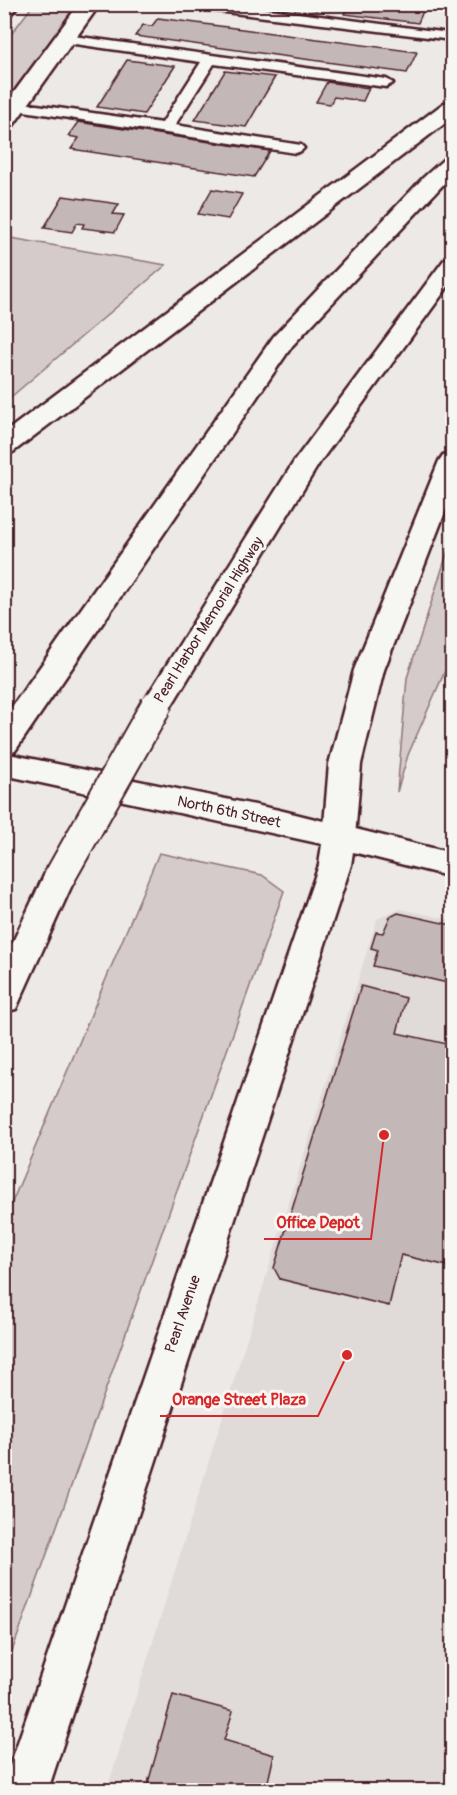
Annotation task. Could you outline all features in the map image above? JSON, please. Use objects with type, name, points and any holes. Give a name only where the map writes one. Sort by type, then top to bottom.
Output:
[{"type":"main road","points":[[4,10],[9,4]]},
{"type":"main road","points":[[10,114],[90,4]]},
{"type":"main road","points":[[4,446],[453,108]]},
{"type":"main road","points":[[4,743],[44,682],[283,341],[432,182],[453,164]]},
{"type":"main road","name":"Pearl Harbor Memorial Highway","points":[[4,999],[59,878],[156,706],[308,460],[453,266]]},
{"type":"main road","name":"Pearl Avenue","points":[[25,1791],[335,865],[345,764],[369,670],[453,461]]},
{"type":"main road","name":"North 6th Street","points":[[4,764],[339,837],[453,865]]},
{"type":"lane","points":[[193,4],[449,37]]},
{"type":"lane","points":[[66,39],[386,83]]},
{"type":"lane","points":[[166,128],[210,58]]},
{"type":"lane","points":[[10,114],[166,128],[296,148]]},
{"type":"shaded area","points":[[33,5],[77,5],[5,102],[5,42]]},
{"type":"shaded area","points":[[4,237],[166,265],[5,402]]},
{"type":"shaded area","points":[[452,538],[452,655],[408,755],[397,792],[407,678]]},
{"type":"shaded area","points":[[159,853],[262,875],[284,891],[5,1671],[5,1219]]},
{"type":"shaded area","points":[[400,909],[452,920],[452,1790],[107,1790],[377,919]]},
{"type":"building","points":[[279,4],[320,4],[317,10]]},
{"type":"building","points":[[349,4],[426,4],[418,23],[344,14]]},
{"type":"building","points":[[158,18],[417,52],[407,73],[135,36],[143,25],[152,26]]},
{"type":"building","points":[[127,60],[175,66],[144,114],[97,107]]},
{"type":"building","points":[[225,71],[275,77],[246,127],[195,120]]},
{"type":"building","points":[[327,82],[369,88],[363,101],[334,97],[330,104],[316,102]]},
{"type":"building","points":[[78,122],[270,151],[254,177],[71,149],[79,138],[68,136]]},
{"type":"building","points":[[212,189],[242,194],[228,219],[198,214]]},
{"type":"building","points":[[63,196],[119,204],[113,214],[124,215],[115,232],[82,228],[84,224],[77,223],[72,232],[44,228]]},
{"type":"building","points":[[398,913],[452,925],[452,984],[373,966],[378,950],[371,948],[376,932],[383,933],[390,917]]},
{"type":"building","points":[[361,986],[406,998],[397,1033],[452,1045],[452,1267],[401,1255],[389,1306],[280,1279],[274,1268]]},
{"type":"building","points":[[173,1695],[233,1711],[224,1740],[274,1755],[266,1790],[146,1790]]},
{"type":"place","name":"Office Depot","points":[[384,1135]]},
{"type":"place","name":"Orange Street Plaza","points":[[347,1355]]}]
